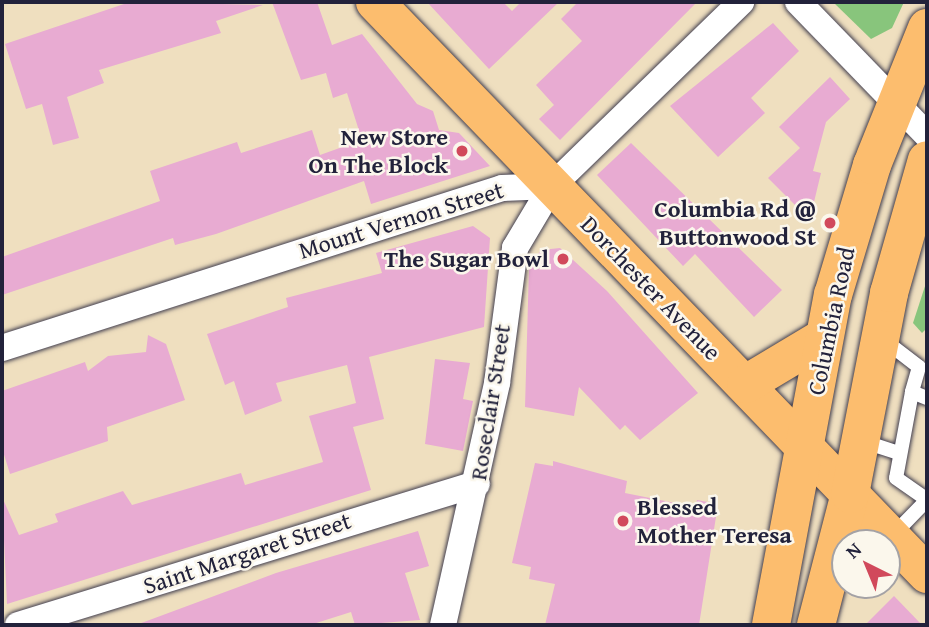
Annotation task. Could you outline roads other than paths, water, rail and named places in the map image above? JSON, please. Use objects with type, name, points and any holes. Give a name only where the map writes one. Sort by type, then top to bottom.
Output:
[{"type":"main road","name":"Dorchester Avenue","points":[[375,2],[883,529]]},
{"type":"main road","name":"Columbia Road","points":[[771,625],[807,449],[822,338],[895,102],[927,28]]},
{"type":"main road","name":"Columbia Road","points":[[816,625],[850,494],[880,337],[927,160]]},
{"type":"main road","points":[[746,384],[822,338]]},
{"type":"main road","name":"Dorchester Avenue","points":[[901,547],[927,574]]},
{"type":"street","points":[[552,186],[741,2]]},
{"type":"street","points":[[798,2],[927,135]]},
{"type":"street","name":"Mount Vernon Street","points":[[2,348],[502,188],[552,186]]},
{"type":"street","name":"Roseclair Street","points":[[443,625],[477,484],[509,267],[552,186]]},
{"type":"street","name":"Saint Margaret Street","points":[[18,625],[477,484]]},
{"type":"lane","points":[[880,337],[919,368],[899,453],[896,478],[927,500],[899,529]]},
{"type":"lane","points":[[912,392],[927,398]]},
{"type":"lane","points":[[860,440],[899,453]]},
{"type":"place","name":"New Store On The Block","points":[[462,151]]},
{"type":"place","name":"Columbia Rd @ Buttonwood St","points":[[830,223]]},
{"type":"place","name":"The Sugar Bowl","points":[[563,259]]},
{"type":"place","name":"Blessed Mother Teresa","points":[[623,521]]}]
